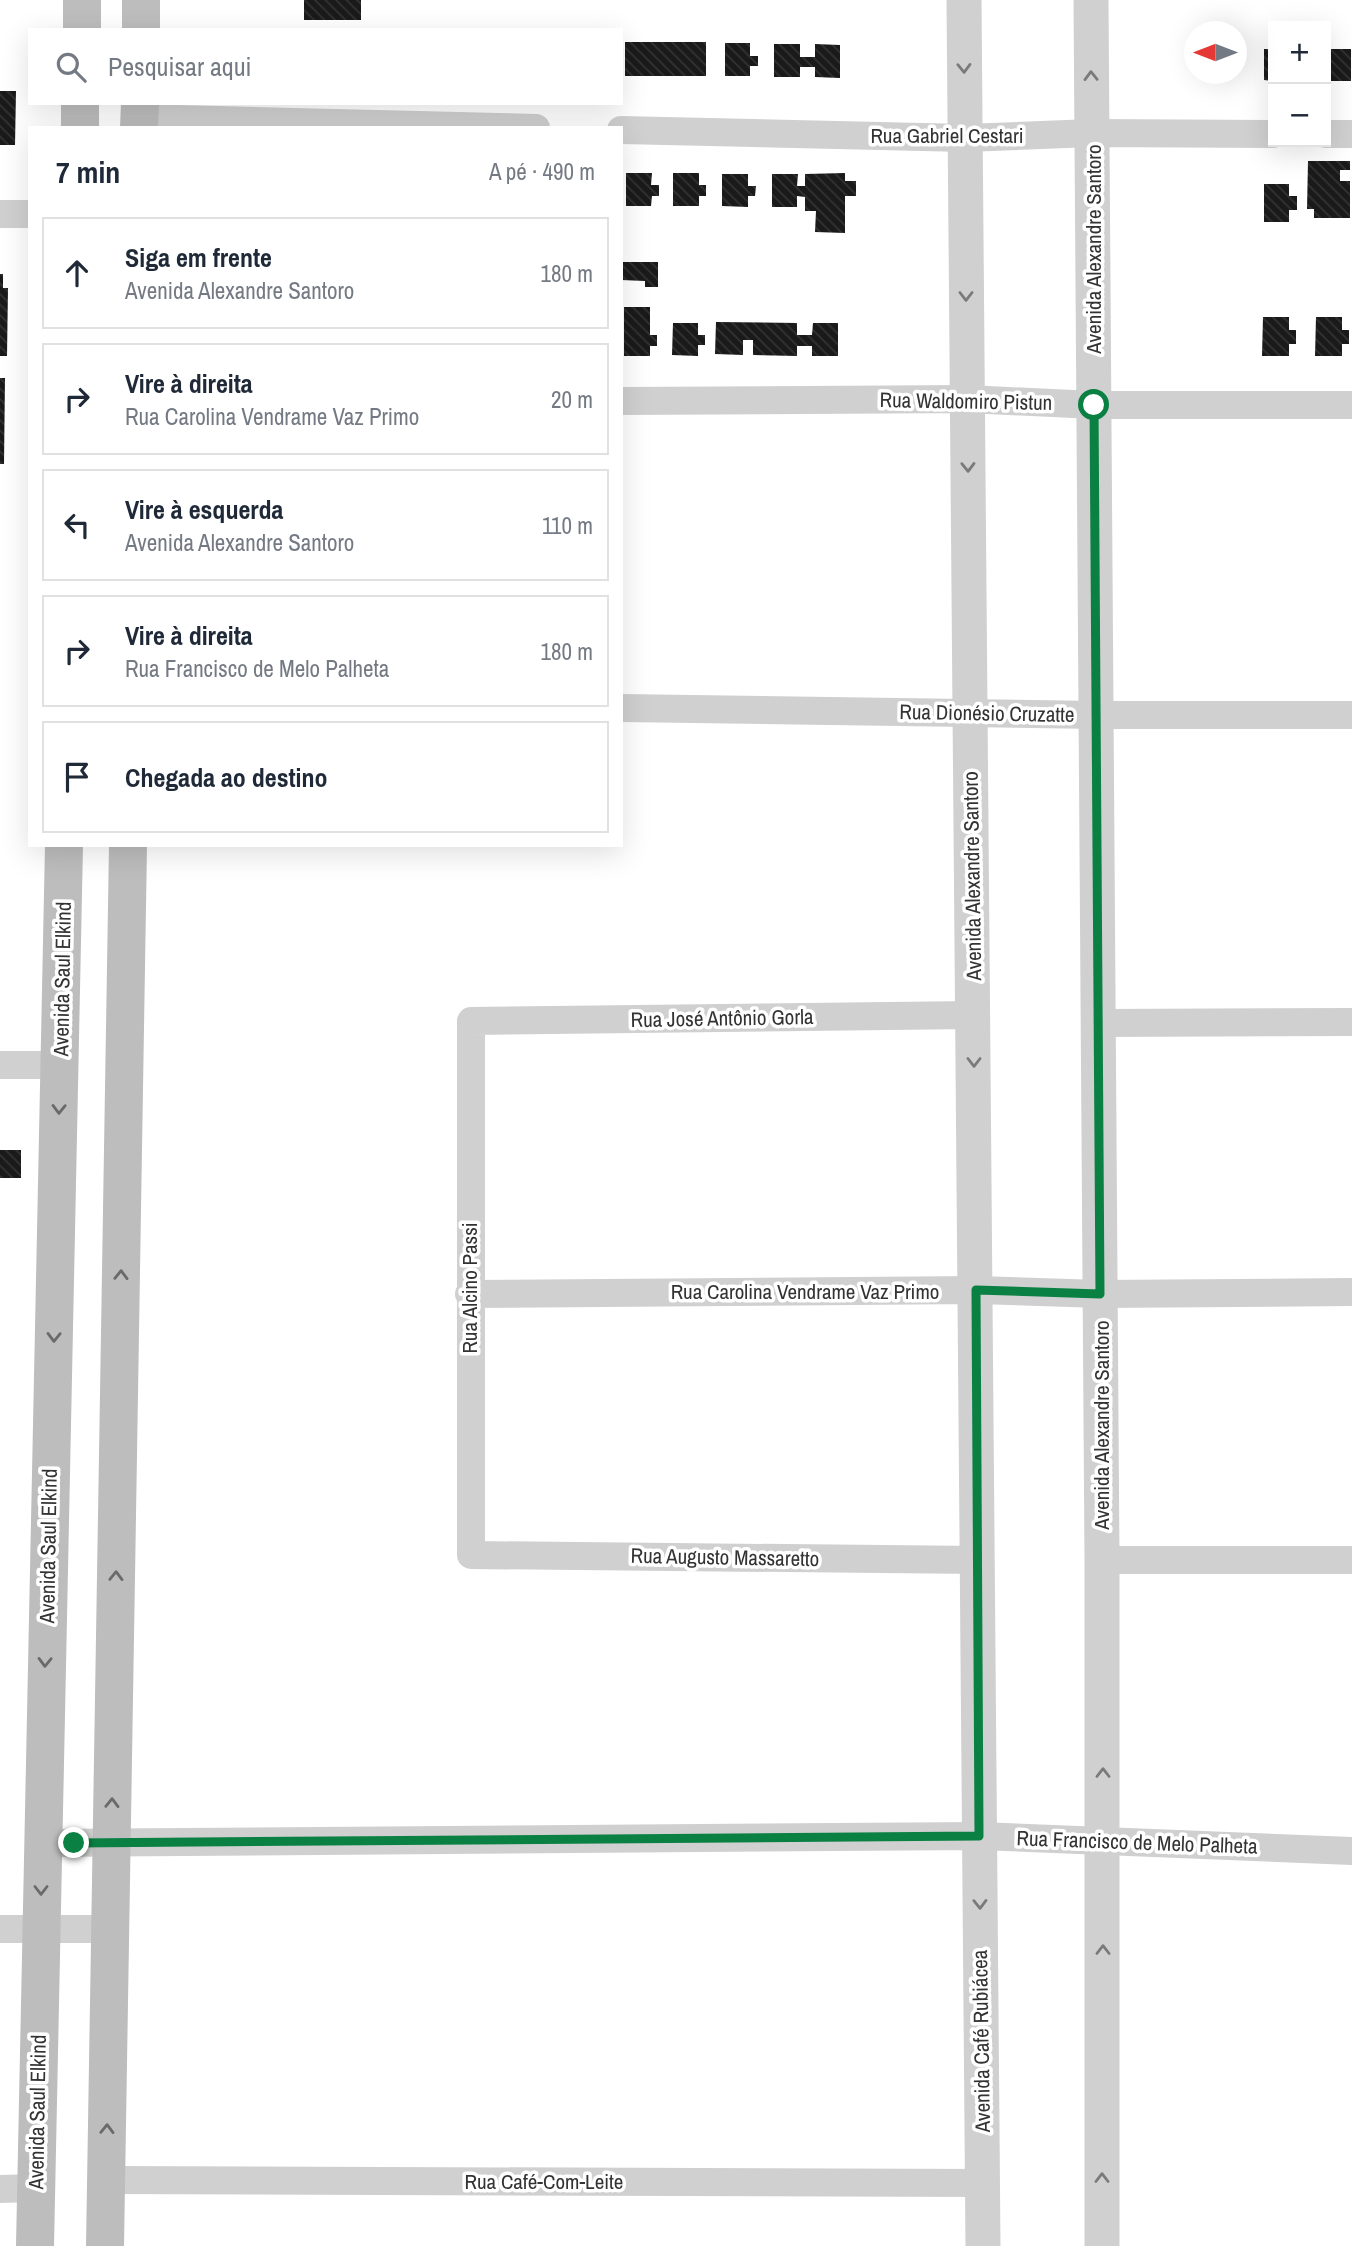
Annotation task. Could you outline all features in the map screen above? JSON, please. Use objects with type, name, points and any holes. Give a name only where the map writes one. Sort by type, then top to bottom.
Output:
[{"type":"main road","points":[[82,0],[82,28]]},
{"type":"main road","points":[[141,0],[141,28]]},
{"type":"main road","points":[[80,105],[80,126]]},
{"type":"main road","name":"Avenida Saul Elkind","points":[[35,2246],[18,2188],[41,1929],[64,847]]},
{"type":"main road","points":[[105,2246],[128,847]]},
{"type":"street","name":"Avenida Alexandre Santoro","points":[[964,0],[979,1560],[979,1836]]},
{"type":"street","name":"Avenida Alexandre Santoro","points":[[1091,0],[1103,1841]]},
{"type":"street","points":[[139,116],[470,126]]},
{"type":"street","name":"Rua Gabriel Cestari","points":[[623,130],[965,138],[1092,133],[1268,134]]},
{"type":"street","points":[[1331,134],[1352,134]]},
{"type":"street","points":[[0,214],[28,214]]},
{"type":"street","name":"Rua Waldomiro Pistun","points":[[623,401],[967,398],[1094,405],[1352,405]]},
{"type":"street","name":"Rua Dionésio Cruzatte","points":[[623,708],[1096,715],[1352,715]]},
{"type":"street","name":"Rua José Antônio Gorla","points":[[471,1021],[974,1015]]},
{"type":"street","name":"Rua Alcino Passi","points":[[471,1021],[471,1555]]},
{"type":"street","points":[[1099,1023],[1352,1022]]},
{"type":"street","points":[[0,1065],[61,1065]]},
{"type":"street","name":"Rua Carolina Vendrame Vaz Primo","points":[[469,1294],[976,1290],[1100,1294],[1352,1292]]},
{"type":"street","name":"Rua Augusto Massaretto","points":[[471,1555],[979,1560]]},
{"type":"street","points":[[1102,1560],[1352,1560]]},
{"type":"street","name":"Rua Francisco de Melo Palheta","points":[[41,1843],[979,1836],[1352,1851]]},
{"type":"street","name":"Avenida Café Rubiácea","points":[[979,1836],[983,2246]]},
{"type":"street","points":[[1102,2246],[1103,1841]]},
{"type":"street","points":[[0,1929],[110,1929]]},
{"type":"street","name":"Rua Café-Com-Leite","points":[[106,2180],[983,2183]]},
{"type":"building","points":[[304,0],[361,0],[361,20],[304,20]]},
{"type":"building","points":[[625,42],[706,42],[706,76],[625,76]]},
{"type":"building","points":[[725,43],[750,43],[750,56],[758,56],[758,66],[750,66],[750,76],[725,76]]},
{"type":"building","points":[[774,44],[800,44],[800,57],[815,57],[815,44],[840,45],[840,78],[815,77],[815,67],[800,67],[800,77],[774,77]]},
{"type":"building","points":[[1264,49],[1268,49],[1268,80],[1264,80]]},
{"type":"building","points":[[1331,49],[1351,49],[1351,81],[1331,81]]},
{"type":"building","points":[[0,91],[16,91],[15,145],[0,145]]},
{"type":"building","points":[[1308,161],[1350,161],[1350,170],[1340,170],[1340,181],[1350,181],[1350,218],[1314,218],[1314,209],[1307,209]]},
{"type":"building","points":[[626,173],[652,173],[651,185],[659,185],[659,196],[652,196],[651,206],[626,206]]},
{"type":"building","points":[[673,173],[699,173],[699,185],[706,185],[706,196],[699,196],[699,206],[673,206]]},
{"type":"building","points":[[845,173],[845,181],[856,181],[856,196],[845,196],[845,233],[815,232],[816,211],[805,211],[805,197],[797,196],[797,207],[772,207],[772,174],[798,174],[797,186],[805,186],[805,174]]},
{"type":"building","points":[[722,174],[748,174],[748,186],[756,186],[755,196],[748,196],[748,207],[722,206]]},
{"type":"building","points":[[1264,184],[1289,184],[1289,196],[1297,196],[1297,210],[1289,210],[1289,222],[1264,222]]},
{"type":"building","points":[[623,262],[658,262],[658,287],[645,287],[645,281],[623,280]]},
{"type":"building","points":[[0,274],[3,274],[3,288],[8,288],[7,356],[0,356]]},
{"type":"building","points":[[624,307],[650,307],[650,335],[657,335],[657,346],[650,346],[650,356],[624,356]]},
{"type":"building","points":[[1263,317],[1289,317],[1289,330],[1296,330],[1296,344],[1289,344],[1289,356],[1262,356]]},
{"type":"building","points":[[1316,317],[1342,317],[1342,330],[1349,330],[1349,344],[1342,344],[1342,356],[1315,356]]},
{"type":"building","points":[[716,322],[797,323],[797,335],[812,335],[813,323],[838,323],[838,356],[812,356],[812,346],[797,346],[797,356],[753,355],[753,340],[743,340],[743,355],[715,354]]},
{"type":"building","points":[[673,323],[698,323],[698,335],[705,335],[705,345],[698,345],[698,356],[672,355]]},
{"type":"building","points":[[0,378],[5,378],[4,464],[0,464]]},
{"type":"building","points":[[0,1150],[21,1150],[21,1178],[0,1178]]},
{"type":"route","points":[[74,1843],[979,1836],[976,1290],[1100,1294],[1094,405]]}]
